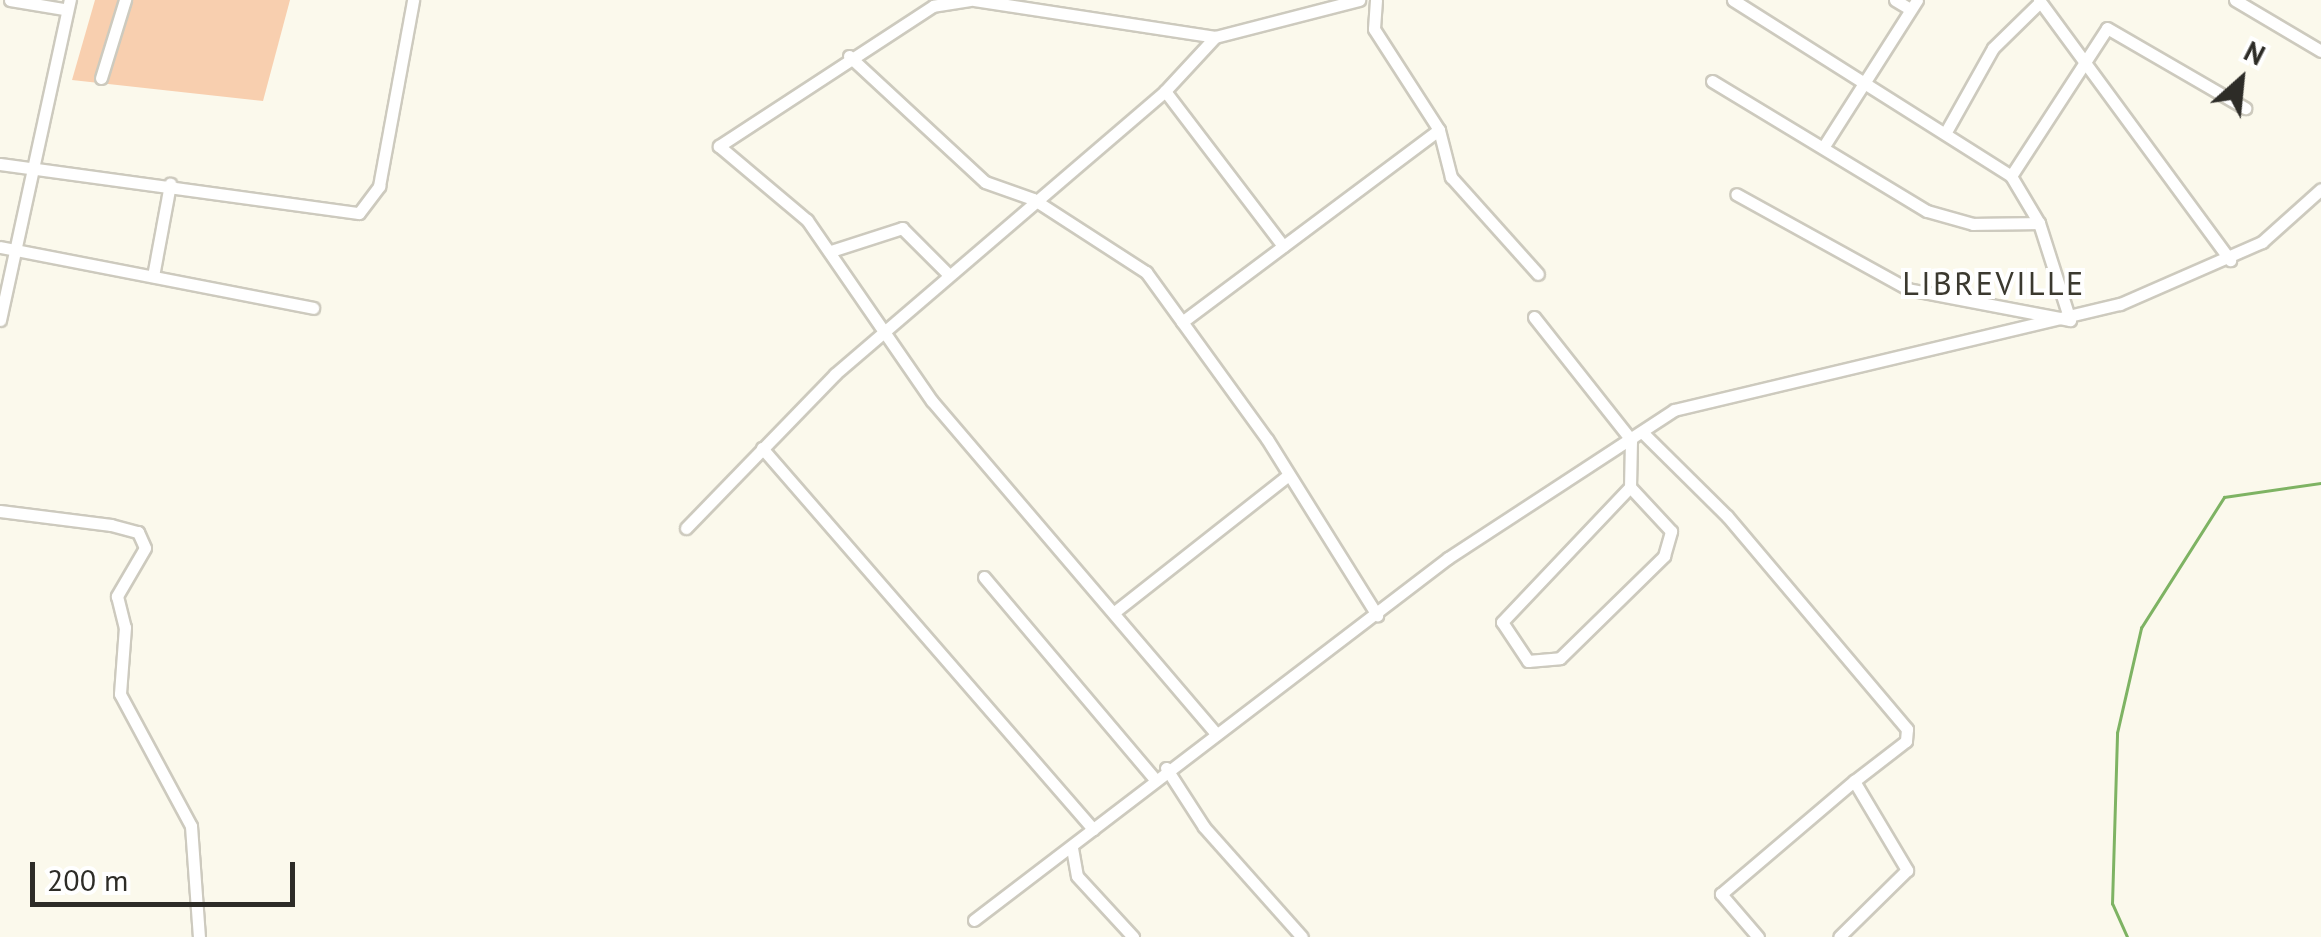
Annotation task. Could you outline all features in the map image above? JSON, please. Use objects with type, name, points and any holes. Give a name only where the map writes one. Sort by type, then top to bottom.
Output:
[{"type":"street","points":[[0,320],[67,4],[10,0]]},
{"type":"street","points":[[101,78],[125,0]]},
{"type":"street","points":[[0,164],[170,184],[359,213],[378,186],[413,0]]},
{"type":"street","points":[[1216,734],[1117,610],[882,334],[831,251],[719,146],[849,56],[933,6],[972,0],[1215,37],[1359,0]]},
{"type":"street","points":[[1376,0],[1377,36],[1438,130],[1463,197],[1538,274]]},
{"type":"street","points":[[1732,0],[1947,130],[2011,176],[2038,223],[2070,320]]},
{"type":"street","points":[[1824,146],[1914,4],[1896,0]]},
{"type":"street","points":[[2235,0],[2321,51]]},
{"type":"street","points":[[1947,130],[1993,48],[2040,1],[2230,260]]},
{"type":"street","points":[[2011,176],[2108,28],[2245,108]]},
{"type":"street","points":[[686,528],[762,448],[882,334],[1033,199],[1165,91],[1215,37]]},
{"type":"street","points":[[849,56],[985,182],[1033,199],[1146,272],[1377,615]]},
{"type":"street","points":[[1712,81],[1928,211],[1973,224],[2038,223]]},
{"type":"street","points":[[1165,91],[1283,246]]},
{"type":"street","points":[[1182,322],[1438,130]]},
{"type":"street","points":[[153,276],[170,184]]},
{"type":"street","points":[[974,920],[1072,848],[1153,777],[1503,520],[1637,436],[1724,394],[2070,320],[2230,260],[2321,188]]},
{"type":"street","points":[[1736,194],[1908,290],[2070,320]]},
{"type":"street","points":[[831,251],[902,228],[949,275]]},
{"type":"street","points":[[0,247],[313,308]]},
{"type":"street","points":[[1534,317],[1637,436],[1728,516],[1907,729],[1906,741],[1721,894],[1758,937]]},
{"type":"street","points":[[1630,487],[1672,532],[1664,556],[1560,658],[1528,661],[1504,636],[1506,616],[1630,487],[1637,436]]},
{"type":"street","points":[[762,448],[1093,828]]},
{"type":"street","points":[[1117,610],[1287,476]]},
{"type":"street","points":[[0,512],[110,525],[138,532],[146,548],[117,596],[125,628],[120,694],[191,826],[199,888],[190,906],[199,937]]},
{"type":"street","points":[[984,577],[1153,777]]},
{"type":"street","points":[[1166,768],[1204,828],[1302,937]]},
{"type":"street","points":[[1839,937],[1908,870],[1854,781]]},
{"type":"street","points":[[1072,848],[1078,876],[1133,937]]},
{"type":"shaded area","points":[[95,0],[290,0],[263,101],[72,80]]},
{"type":"waterway","points":[[2127,937],[2112,904],[2117,733],[2141,628],[2224,497],[2321,483]]},
{"type":"district","name":"LIBREVILLE","points":[[1994,283]]}]
